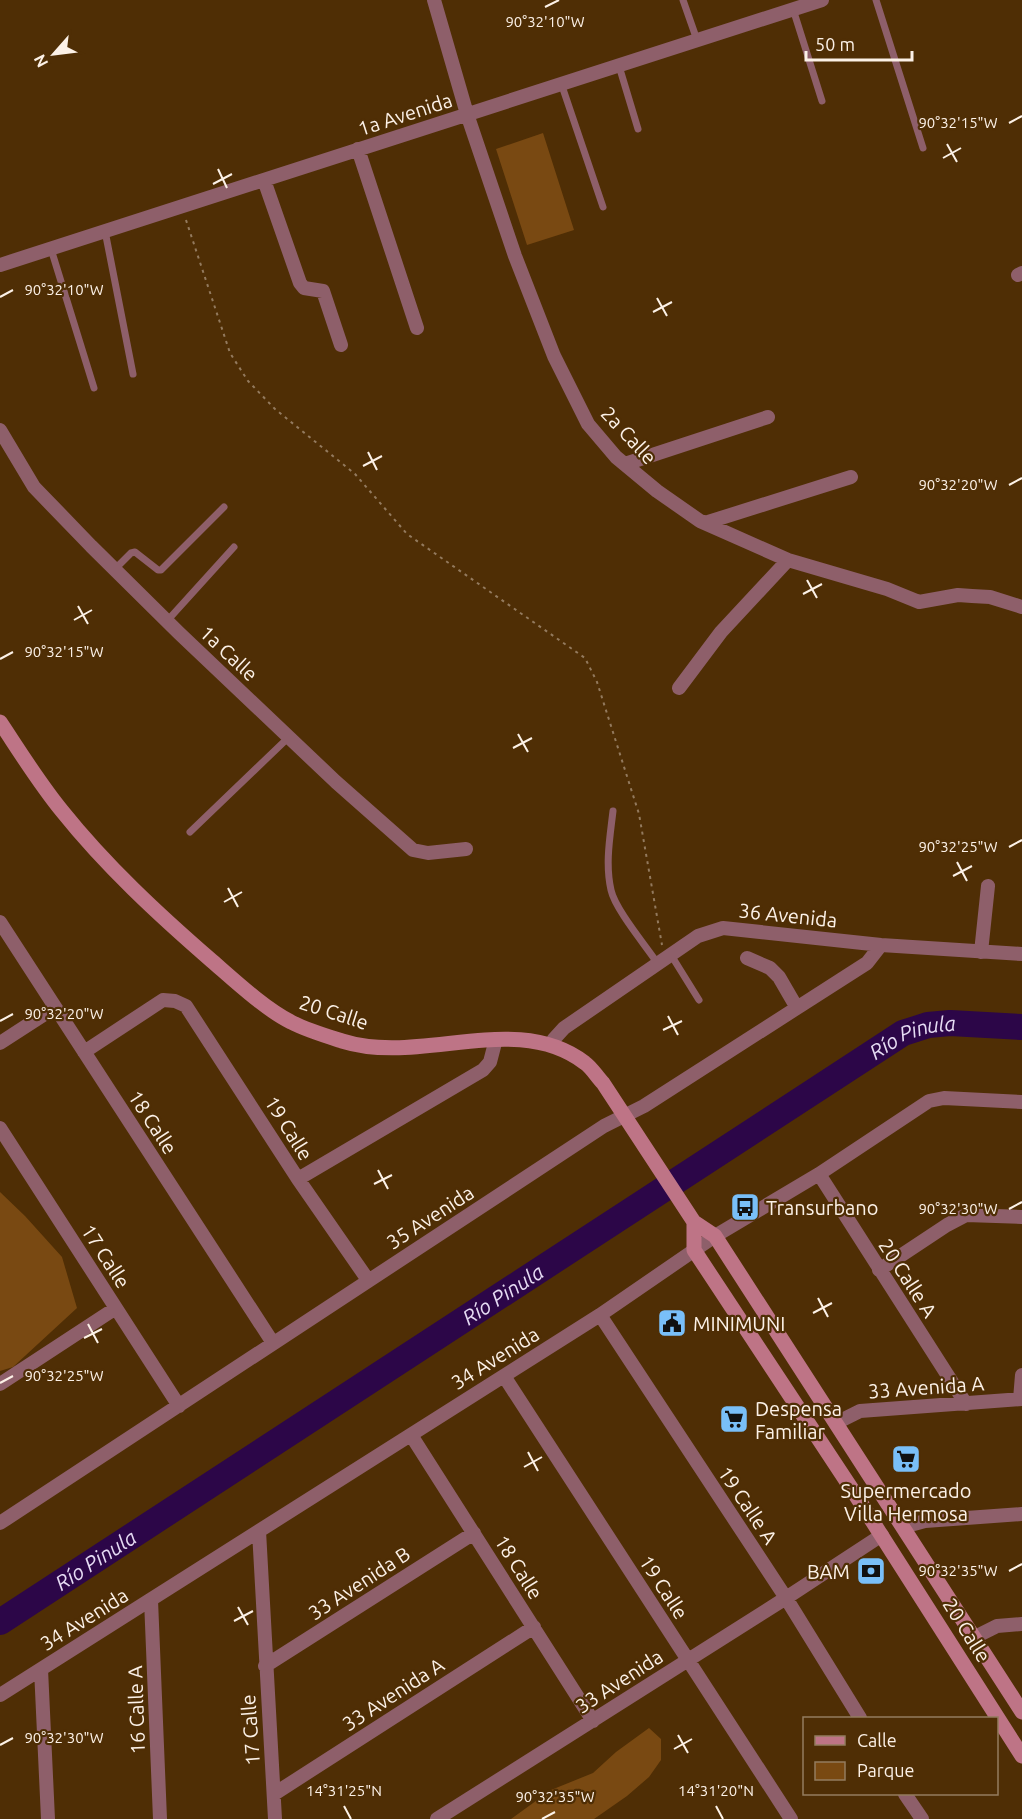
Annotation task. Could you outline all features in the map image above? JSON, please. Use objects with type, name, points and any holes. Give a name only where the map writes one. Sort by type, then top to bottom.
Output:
[{"type":"main road","name":"20 Calle","points":[[0,722],[61,810],[113,869],[242,988],[291,1023],[344,1042],[374,1046],[410,1048],[496,1039],[530,1040],[551,1045],[587,1064],[603,1083],[694,1222],[716,1236],[1022,1712]]},
{"type":"main road","points":[[694,1222],[694,1250]]},
{"type":"main road","name":"20 Calle","points":[[694,1250],[882,1535],[997,1717]]},
{"type":"main road","points":[[855,1494],[890,1529],[896,1530],[903,1527]]},
{"type":"main road","name":"20 Calle","points":[[998,1718],[1022,1756]]},
{"type":"street","name":"2a Calle","points":[[434,0],[467,114],[515,256],[554,356],[588,424],[625,465],[657,491],[705,523],[788,560],[919,602],[958,595],[990,597],[1022,607]]},
{"type":"street","name":"1a Avenida","points":[[0,265],[822,0]]},
{"type":"street","points":[[358,149],[417,328]]},
{"type":"street","points":[[264,180],[300,283],[304,288],[323,291],[341,345]]},
{"type":"street","points":[[625,465],[768,417]]},
{"type":"street","name":"1a Calle","points":[[0,430],[34,487],[167,621],[336,782],[413,850],[428,853],[466,849]]},
{"type":"street","points":[[705,523],[851,477]]},
{"type":"street","points":[[679,688],[721,632],[788,560]]},
{"type":"street","points":[[981,952],[988,885]]},
{"type":"street","name":"18 Calle","points":[[0,922],[273,1343]]},
{"type":"street","name":"36 Avenida","points":[[551,1045],[564,1028],[664,959],[698,936],[723,928],[882,945],[1022,954]]},
{"type":"street","name":"35 Avenida","points":[[0,1523],[604,1126],[644,1107],[867,963],[882,945]]},
{"type":"street","points":[[747,958],[770,968],[779,977],[797,1008]]},
{"type":"street","name":"19 Calle","points":[[84,1052],[163,1000],[175,1001],[191,1010],[298,1179],[368,1280]]},
{"type":"street","points":[[0,1043],[54,1008]]},
{"type":"street","points":[[298,1179],[483,1070],[490,1062],[496,1039]]},
{"type":"street","name":"34 Avenida","points":[[0,1695],[600,1315],[694,1250],[819,1174],[928,1101],[944,1098],[1022,1102]]},
{"type":"street","name":"17 Calle","points":[[0,1128],[179,1406]]},
{"type":"street","name":"20 Calle A","points":[[819,1174],[966,1404]]},
{"type":"street","points":[[879,1270],[966,1215],[1022,1217]]},
{"type":"street","points":[[0,1384],[116,1308]]},
{"type":"street","name":"19 Calle A","points":[[600,1315],[786,1598],[859,1717]]},
{"type":"street","points":[[1021,1399],[1022,1375]]},
{"type":"street","name":"19 Calle","points":[[504,1376],[791,1819]]},
{"type":"street","name":"33 Avenida A","points":[[836,1423],[860,1411],[1021,1399]]},
{"type":"street","name":"18 Calle","points":[[411,1435],[593,1721]]},
{"type":"street","points":[[903,1527],[925,1521],[1022,1514]]},
{"type":"street","name":"17 Calle","points":[[259,1531],[275,1819]]},
{"type":"street","name":"33 Avenida B","points":[[265,1666],[474,1533]]},
{"type":"street","name":"33 Avenida","points":[[437,1819],[882,1535]]},
{"type":"street","name":"16 Calle A","points":[[151,1600],[160,1819]]},
{"type":"street","points":[[973,1638],[997,1626],[1022,1624]]},
{"type":"street","name":"33 Avenida A","points":[[274,1794],[534,1627]]},
{"type":"street","points":[[41,1670],[48,1819]]},
{"type":"street","points":[[906,1795],[922,1819]]},
{"type":"lane","points":[[683,0],[697,40]]},
{"type":"lane","points":[[876,0],[923,148]]},
{"type":"lane","points":[[793,9],[822,101]]},
{"type":"lane","points":[[618,65],[638,129]]},
{"type":"lane","points":[[561,83],[603,207]]},
{"type":"lane","points":[[105,231],[133,375]]},
{"type":"lane","points":[[51,249],[94,388]]},
{"type":"lane","points":[[115,569],[131,553],[135,552],[161,570],[224,507]]},
{"type":"lane","points":[[167,621],[234,547]]},
{"type":"lane","points":[[190,832],[289,737]]},
{"type":"lane","points":[[613,811],[608,853],[611,891],[620,909],[699,1000]]},
{"type":"path","points":[[182,206],[230,353],[248,381],[275,409],[355,474],[408,534],[585,658],[597,682],[639,814],[664,959]]},
{"type":"green space","points":[[543,133],[574,230],[527,245],[496,149]]},
{"type":"green space","points":[[0,1192],[62,1257],[77,1308],[13,1367],[0,1371]]},
{"type":"green space","points":[[649,1728],[661,1739],[661,1760],[649,1777],[594,1819],[511,1819],[551,1790],[593,1773],[616,1752]]},
{"type":"waterway","name":"Río Pinula","points":[[0,1622],[903,1033],[928,1025],[950,1023],[1022,1027]]},
{"type":"place","name":"Transurbano","points":[[745,1207]]},
{"type":"place","name":"MINIMUNI","points":[[672,1323]]},
{"type":"place","name":"Despensa Familiar","points":[[734,1419]]},
{"type":"place","name":"Supermercado Villa Hermosa","points":[[906,1459]]},
{"type":"place","name":"BAM","points":[[871,1571]]}]
